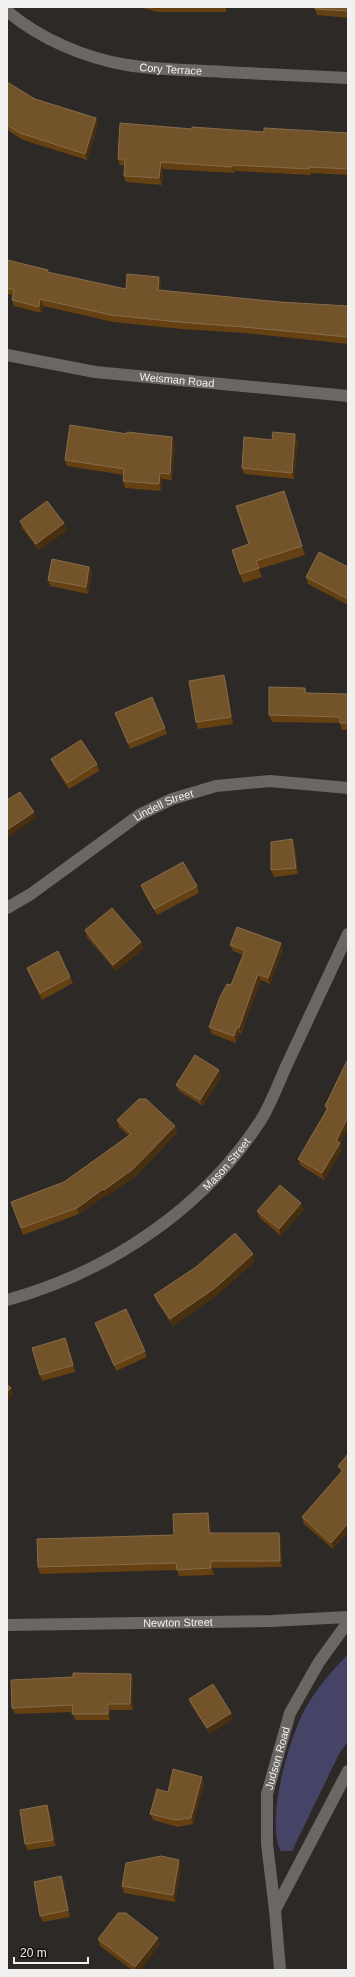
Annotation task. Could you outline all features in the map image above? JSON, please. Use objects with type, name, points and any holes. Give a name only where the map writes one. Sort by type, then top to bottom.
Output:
[{"type":"street","name":"Cory Terrace","points":[[7,11],[36,31],[61,44],[79,51],[128,65],[162,69],[348,78]]},
{"type":"street","name":"Weisman Road","points":[[7,355],[95,372],[348,396]]},
{"type":"street","name":"Lindell Street","points":[[7,908],[31,894],[138,815],[172,799],[216,786],[270,782],[348,788]]},
{"type":"street","name":"Mason Street","points":[[7,1300],[37,1291],[87,1271],[108,1260],[143,1238],[179,1212],[204,1189],[236,1154],[261,1119],[348,934]]},
{"type":"street","name":"Newton Street","points":[[7,1625],[271,1621],[348,1617]]},
{"type":"street","name":"Judson Road","points":[[280,1970],[276,1910],[267,1844],[266,1794],[290,1713],[319,1662],[348,1622]]},
{"type":"street","points":[[276,1910],[348,1770]]},
{"type":"shaded area","points":[[348,1654],[348,1741],[339,1754],[292,1851],[281,1851],[277,1838],[277,1801],[292,1739],[305,1709],[314,1694]]},
{"type":"building","points":[[315,7],[348,7],[348,11],[315,9]]},
{"type":"building","points":[[7,82],[35,99],[96,118],[85,154],[20,133],[7,125]]},
{"type":"building","points":[[120,123],[192,129],[192,127],[264,132],[264,128],[348,133],[348,169],[309,167],[309,169],[233,165],[232,167],[161,162],[159,178],[124,176],[125,159],[118,159]]},
{"type":"building","points":[[7,260],[48,270],[47,272],[126,289],[127,274],[159,277],[158,290],[280,302],[348,306],[348,337],[111,315],[40,299],[39,307],[12,300],[14,290],[7,288]]},
{"type":"building","points":[[70,425],[127,434],[127,432],[172,437],[170,474],[160,473],[159,484],[123,481],[124,469],[65,460]]},
{"type":"building","points":[[273,432],[295,434],[292,473],[242,468],[244,437],[272,440]]},
{"type":"building","points":[[284,491],[302,546],[256,561],[259,568],[240,574],[232,550],[249,544],[236,506]]},
{"type":"building","points":[[47,501],[64,523],[36,544],[20,521]]},
{"type":"building","points":[[319,552],[348,567],[348,599],[306,577]]},
{"type":"building","points":[[52,559],[89,567],[86,587],[48,580]]},
{"type":"building","points":[[224,675],[231,717],[196,722],[189,681]]},
{"type":"building","points":[[269,687],[305,688],[305,693],[348,694],[348,723],[340,723],[340,717],[269,715]]},
{"type":"building","points":[[152,697],[165,728],[128,743],[115,713]]},
{"type":"building","points":[[81,740],[97,764],[67,783],[51,759]]},
{"type":"building","points":[[20,792],[34,812],[7,830],[7,800]]},
{"type":"building","points":[[292,839],[296,868],[271,870],[271,842]]},
{"type":"building","points":[[183,862],[197,886],[154,909],[141,885]]},
{"type":"building","points":[[112,908],[141,942],[113,965],[85,930]]},
{"type":"building","points":[[237,927],[281,943],[268,978],[258,974],[239,1028],[237,1027],[234,1036],[209,1027],[220,997],[227,984],[231,985],[245,950],[230,945]]},
{"type":"building","points":[[58,951],[70,977],[40,993],[27,968]]},
{"type":"building","points":[[195,1055],[219,1070],[200,1100],[176,1085]]},
{"type":"building","points":[[347,1061],[348,1117],[336,1141],[340,1143],[322,1173],[298,1159],[328,1108],[325,1106]]},
{"type":"building","points":[[139,1099],[146,1099],[175,1126],[133,1169],[77,1208],[21,1228],[11,1202],[64,1182],[131,1134],[117,1120]]},
{"type":"building","points":[[280,1185],[301,1203],[279,1229],[257,1211]]},
{"type":"building","points":[[235,1233],[253,1254],[215,1288],[170,1319],[154,1295],[196,1267]]},
{"type":"building","points":[[126,1309],[145,1351],[114,1365],[95,1323]]},
{"type":"building","points":[[65,1338],[73,1365],[40,1375],[32,1348]]},
{"type":"building","points":[[7,1385],[11,1388],[7,1392]]},
{"type":"building","points":[[348,1454],[348,1523],[331,1543],[302,1517],[343,1470],[338,1466]]},
{"type":"building","points":[[208,1513],[209,1533],[279,1533],[280,1561],[211,1561],[211,1568],[177,1570],[176,1563],[38,1567],[37,1539],[174,1535],[173,1514]]},
{"type":"building","points":[[73,1673],[131,1674],[130,1704],[108,1704],[108,1714],[72,1714],[73,1705],[12,1708],[11,1680],[73,1677]]},
{"type":"building","points":[[213,1684],[231,1713],[207,1728],[189,1699]]},
{"type":"building","points":[[173,1769],[202,1777],[191,1818],[175,1820],[150,1814],[157,1789],[168,1792]]},
{"type":"building","points":[[47,1805],[53,1840],[25,1844],[20,1810]]},
{"type":"building","points":[[161,1856],[179,1860],[173,1895],[122,1886],[126,1863]]},
{"type":"building","points":[[61,1876],[68,1910],[40,1916],[34,1882]]},
{"type":"building","points":[[118,1913],[126,1913],[158,1938],[135,1967],[98,1939]]}]
